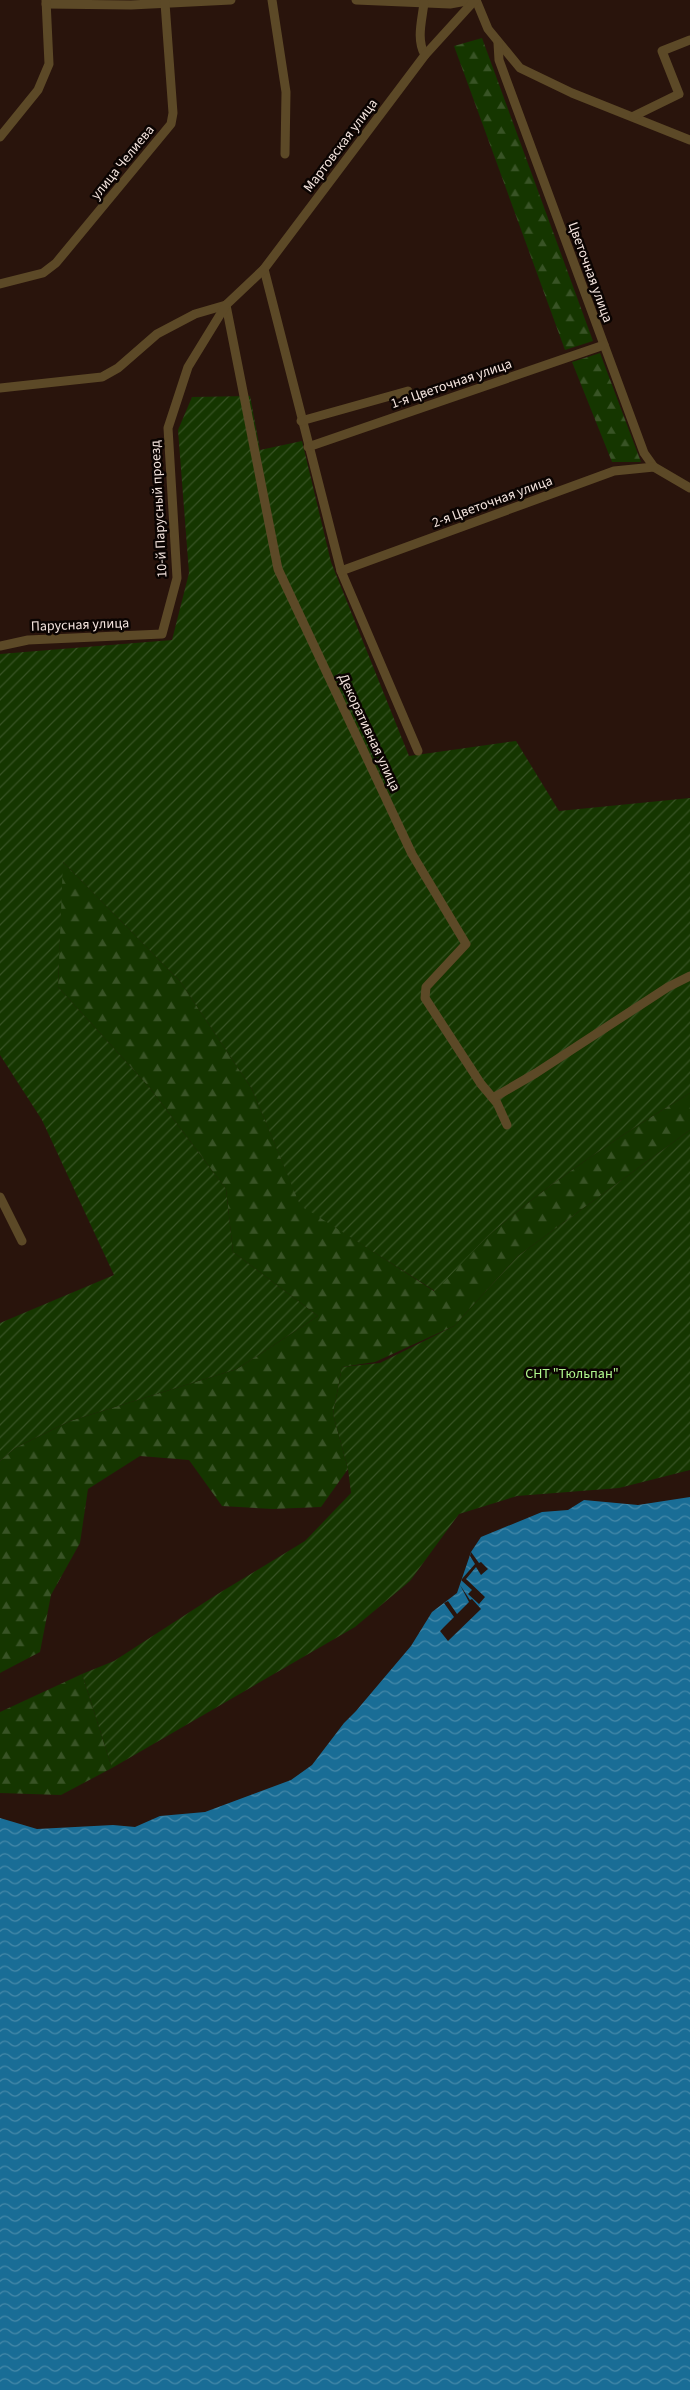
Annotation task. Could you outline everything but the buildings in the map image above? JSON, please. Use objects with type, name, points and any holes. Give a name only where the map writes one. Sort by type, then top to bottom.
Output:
[{"type":"street","points":[[0,137],[38,90],[49,64],[46,2],[165,3],[231,0]]},
{"type":"street","points":[[272,0],[286,92],[284,154]]},
{"type":"street","points":[[356,0],[450,4],[474,0],[488,29],[520,68],[572,93],[634,116],[690,140]]},
{"type":"street","name":"Мартовская улица","points":[[226,305],[264,269],[425,55],[474,0]]},
{"type":"street","name":"улица Челиева","points":[[0,284],[44,273],[56,263],[171,124],[173,113],[165,3]]},
{"type":"street","points":[[424,3],[420,30],[422,49],[425,55]]},
{"type":"street","points":[[634,116],[680,94],[662,50],[690,40]]},
{"type":"street","name":"Цветочная улица","points":[[498,43],[500,60],[644,453],[654,467],[690,488]]},
{"type":"street","points":[[264,269],[301,421],[341,571],[418,751]]},
{"type":"street","points":[[0,388],[102,377],[118,368],[157,334],[195,314],[226,305]]},
{"type":"street","name":"10-й Парусный проезд","points":[[162,634],[178,578],[168,428],[188,367],[226,305]]},
{"type":"street","name":"Декоративная улица","points":[[226,305],[278,569],[412,854],[466,944],[426,987],[425,998],[481,1084],[493,1098],[507,1125]]},
{"type":"street","name":"1-я Цветочная улица","points":[[308,447],[604,346]]},
{"type":"street","points":[[301,421],[408,391]]},
{"type":"street","name":"2-я Цветочная улица","points":[[341,571],[614,470],[654,467]]},
{"type":"street","name":"Парусная улица","points":[[0,646],[28,640],[162,634]]},
{"type":"street","points":[[493,1098],[536,1073],[668,987],[690,976]]},
{"type":"street","points":[[0,1197],[22,1241]]},
{"type":"green space","points":[[482,38],[593,341],[565,350],[454,46]]},
{"type":"green space","points":[[600,353],[641,462],[612,462],[572,362]]},
{"type":"green space","points":[[250,396],[260,450],[302,441],[331,562],[409,756],[516,741],[559,811],[690,798],[690,1093],[597,1153],[530,1202],[498,1227],[435,1291],[300,1205],[252,1089],[180,981],[63,862],[58,987],[150,1088],[226,1189],[233,1252],[318,1316],[237,1369],[70,1421],[15,1448],[0,1461],[0,1323],[114,1275],[42,1120],[0,1055],[0,654],[172,640],[189,573],[178,430],[192,397]]},
{"type":"green space","points":[[62,861],[180,981],[252,1089],[300,1204],[434,1291],[488,1236],[530,1202],[597,1153],[690,1093],[690,1130],[518,1256],[454,1326],[375,1362],[342,1367],[333,1414],[348,1469],[321,1507],[273,1509],[222,1506],[189,1460],[140,1456],[88,1489],[80,1543],[51,1595],[40,1652],[0,1673],[0,1461],[15,1448],[70,1421],[237,1369],[318,1316],[233,1252],[226,1189],[150,1088],[58,987]]},
{"type":"green space","name":"СНТ \"Тюльпан\"","points":[[690,1130],[690,1470],[619,1488],[517,1496],[459,1514],[410,1581],[355,1627],[112,1768],[82,1674],[114,1661],[216,1595],[305,1541],[351,1493],[348,1469],[333,1414],[342,1367],[380,1363],[454,1326],[518,1256]]},
{"type":"green space","points":[[82,1674],[112,1768],[61,1795],[0,1793],[0,1712]]},
{"type":"water","points":[[690,1497],[690,2390],[0,2390],[0,1818],[37,1829],[113,1825],[135,1827],[160,1816],[205,1812],[291,1780],[312,1765],[344,1723],[411,1646],[432,1612],[457,1593],[471,1552],[481,1537],[542,1512],[568,1510],[584,1500],[638,1505]]},
{"type":"pier","points":[[471,1552],[479,1563],[481,1562],[488,1569],[481,1575],[476,1567],[466,1579],[485,1597],[479,1604],[468,1594],[472,1590],[461,1580],[475,1564],[470,1556]]},
{"type":"pier","points":[[460,1585],[470,1600],[472,1599],[481,1609],[448,1641],[440,1631],[454,1617],[444,1603],[448,1601],[457,1614],[469,1602]]}]
